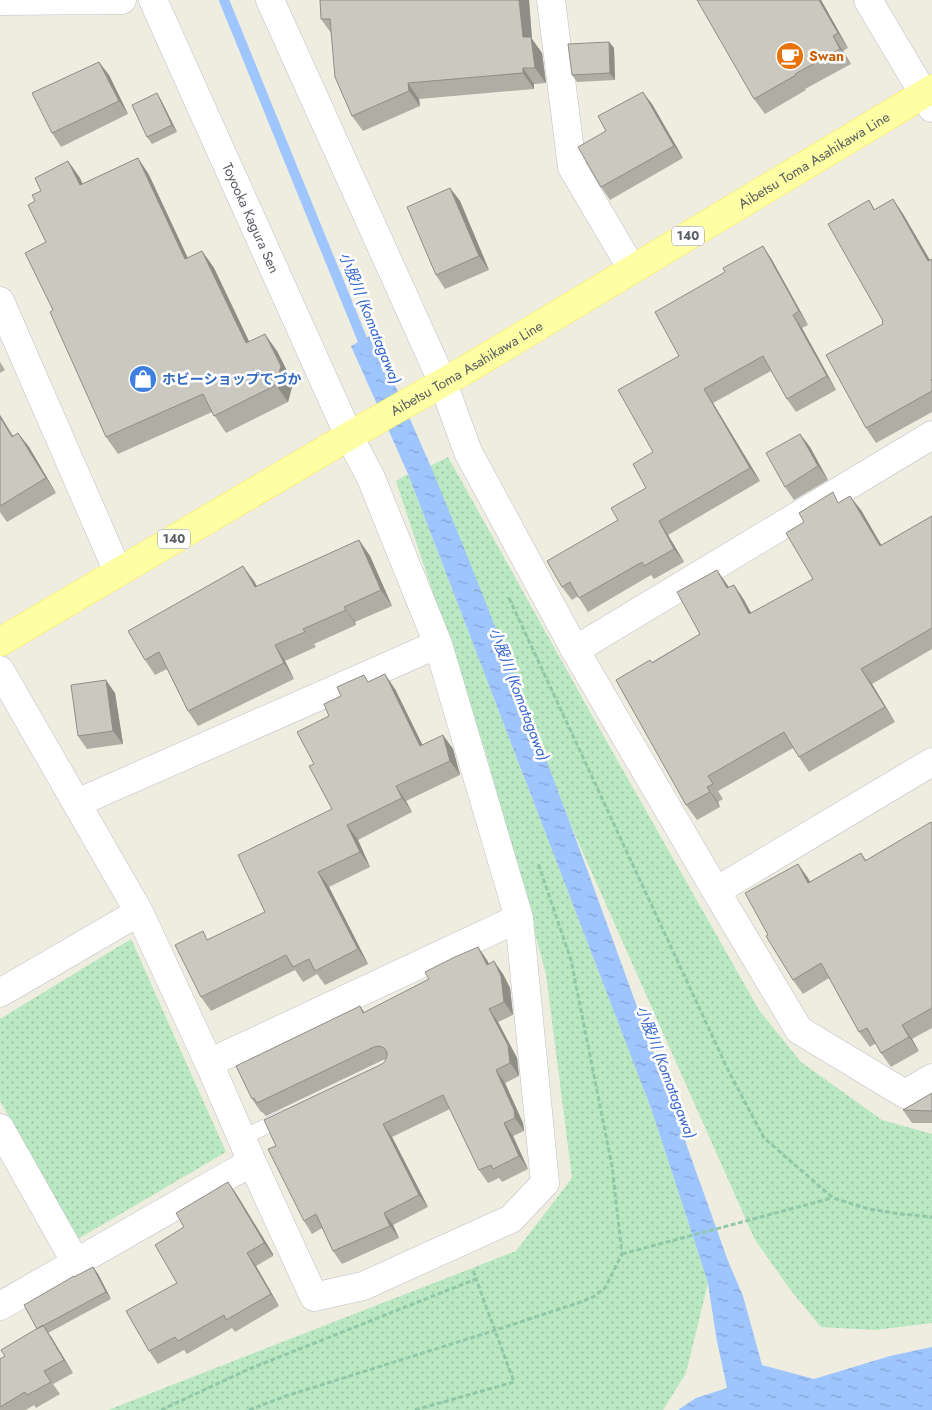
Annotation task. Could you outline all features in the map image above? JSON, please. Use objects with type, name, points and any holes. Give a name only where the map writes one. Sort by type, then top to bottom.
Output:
[{"type":"main road","name":"Aibetsu Toma Asahikawa Line","points":[[0,642],[358,430],[433,389],[632,270],[929,97]]},
{"type":"street","points":[[0,1],[122,0]]},
{"type":"street","name":"Toyooka Kagura Sen","points":[[154,0],[358,430],[371,478],[438,644],[519,918],[545,1183],[510,1219],[363,1286],[314,1297],[247,1150]]},
{"type":"street","points":[[270,0],[433,389],[575,650],[799,1030],[905,1094],[932,1078]]},
{"type":"street","points":[[551,0],[572,167],[632,270]]},
{"type":"street","points":[[868,0],[929,97]]},
{"type":"street","points":[[0,301],[118,572]]},
{"type":"street","points":[[575,650],[932,436]]},
{"type":"street","points":[[77,803],[438,644]]},
{"type":"street","points":[[0,670],[139,912],[247,1150],[76,1263],[0,1306]]},
{"type":"street","points":[[716,891],[932,762]]},
{"type":"street","points":[[0,993],[139,912]]},
{"type":"street","points":[[209,1063],[519,918]]},
{"type":"street","points":[[0,1128],[76,1263]]},
{"type":"lane","points":[[247,1150],[302,1109]]},
{"type":"path","points":[[565,720],[730,1072],[764,1138],[833,1198],[869,1209],[932,1217]]},
{"type":"path","points":[[249,1410],[286,1396],[496,1330],[593,1297],[605,1288],[622,1254],[612,1166],[572,960],[536,859]]},
{"type":"path","points":[[622,1254],[833,1198]]},
{"type":"path","points":[[415,1410],[514,1382],[463,1240]]},
{"type":"path","points":[[161,1410],[249,1369],[476,1279]]},
{"type":"green space","points":[[448,457],[759,1010],[801,1062],[882,1120],[932,1134],[932,1323],[875,1330],[821,1327],[792,1292],[755,1240],[572,828],[430,466]]},
{"type":"green space","points":[[408,474],[652,1111],[708,1283],[686,1373],[663,1410],[108,1410],[516,1251],[572,1178],[546,974],[486,753],[396,481]]},
{"type":"green space","points":[[131,939],[226,1152],[78,1239],[0,1101],[0,1019]]},
{"type":"water","points":[[373,334],[431,467],[510,664],[621,962],[728,1261],[743,1296],[762,1365],[814,1379],[890,1356],[932,1347],[932,1410],[678,1410],[696,1398],[727,1388],[716,1336],[708,1283],[652,1111],[408,474],[351,346]]},
{"type":"building","points":[[320,0],[519,0],[523,37],[531,37],[535,68],[523,68],[523,73],[408,83],[409,91],[352,116],[335,77],[330,19],[321,19]]},
{"type":"building","points":[[697,0],[819,0],[838,33],[833,36],[840,49],[754,99]]},
{"type":"building","points":[[609,42],[610,73],[572,75],[568,44]]},
{"type":"building","points":[[99,62],[119,101],[52,133],[32,93]]},
{"type":"building","points":[[643,92],[674,146],[601,187],[578,147],[606,131],[598,116]]},
{"type":"building","points":[[157,93],[172,125],[147,137],[132,105]]},
{"type":"building","points":[[138,158],[185,259],[202,251],[246,343],[265,334],[281,366],[276,385],[214,416],[203,394],[106,437],[50,312],[53,310],[25,253],[46,242],[28,205],[35,201],[32,195],[41,191],[35,178],[68,161],[80,185]]},
{"type":"building","points":[[450,188],[479,256],[436,275],[407,207]]},
{"type":"building","points":[[893,199],[928,261],[932,259],[932,391],[866,428],[826,355],[883,324],[883,321],[828,224],[869,200],[874,210]]},
{"type":"building","points":[[763,246],[799,311],[793,315],[827,376],[787,399],[763,356],[704,389],[750,468],[659,521],[674,549],[644,566],[642,562],[579,598],[570,582],[562,587],[547,561],[618,520],[611,508],[646,488],[633,464],[653,452],[618,390],[679,356],[655,312],[725,272],[723,268]]},
{"type":"building","points":[[0,417],[12,437],[18,433],[46,478],[0,506]]},
{"type":"building","points":[[800,434],[818,466],[785,487],[766,453]]},
{"type":"building","points":[[833,492],[838,503],[850,496],[880,546],[932,516],[932,628],[861,669],[885,707],[799,757],[784,732],[708,776],[713,784],[707,787],[710,792],[686,805],[616,680],[650,660],[652,663],[700,634],[677,592],[717,570],[727,588],[734,585],[749,614],[813,579],[786,533],[804,522],[799,513]]},
{"type":"building","points":[[359,540],[381,590],[344,607],[346,610],[303,629],[305,632],[275,645],[284,663],[188,711],[159,652],[145,660],[128,631],[243,566],[255,587]]},
{"type":"building","points":[[385,674],[420,746],[443,735],[450,761],[396,786],[402,798],[347,825],[360,852],[318,872],[358,949],[315,971],[309,959],[293,967],[286,955],[201,997],[175,945],[203,931],[207,940],[265,912],[238,855],[332,809],[309,766],[314,764],[297,732],[329,716],[324,704],[341,696],[337,687],[364,675],[368,682]]},
{"type":"building","points":[[106,680],[113,731],[78,736],[71,685]]},
{"type":"building","points":[[931,822],[932,1008],[902,1025],[909,1037],[881,1053],[867,1028],[859,1032],[821,963],[793,980],[766,936],[768,935],[745,893],[798,864],[808,883],[861,853],[865,861]]},
{"type":"building","points":[[478,947],[487,965],[494,961],[501,976],[504,1002],[489,1009],[508,1045],[510,1063],[496,1070],[514,1110],[515,1118],[504,1123],[519,1156],[493,1169],[491,1165],[479,1170],[443,1095],[383,1124],[419,1195],[384,1213],[390,1226],[333,1251],[316,1214],[304,1221],[268,1149],[276,1146],[264,1120],[382,1064],[385,1061],[387,1052],[379,1046],[374,1047],[257,1103],[254,1098],[252,1099],[236,1066],[360,1006],[363,1013],[429,979],[425,972]]},
{"type":"building","points":[[932,1093],[932,1111],[903,1110]]},
{"type":"building","points":[[228,1182],[264,1242],[247,1253],[271,1294],[226,1320],[224,1315],[178,1341],[175,1337],[149,1351],[126,1311],[177,1283],[155,1245],[184,1227],[176,1213]]},
{"type":"building","points":[[93,1267],[106,1292],[37,1329],[24,1305]]},
{"type":"building","points":[[43,1325],[64,1360],[44,1371],[51,1382],[27,1395],[25,1392],[0,1407],[0,1359],[5,1356],[1,1350]]},
{"type":"waterway","name":"小股川 (Komatagawa)","points":[[224,0],[367,351]]},
{"type":"place","name":"Swan","points":[[790,56]]},
{"type":"place","name":"ホビーショップてづか","points":[[143,379]]}]
